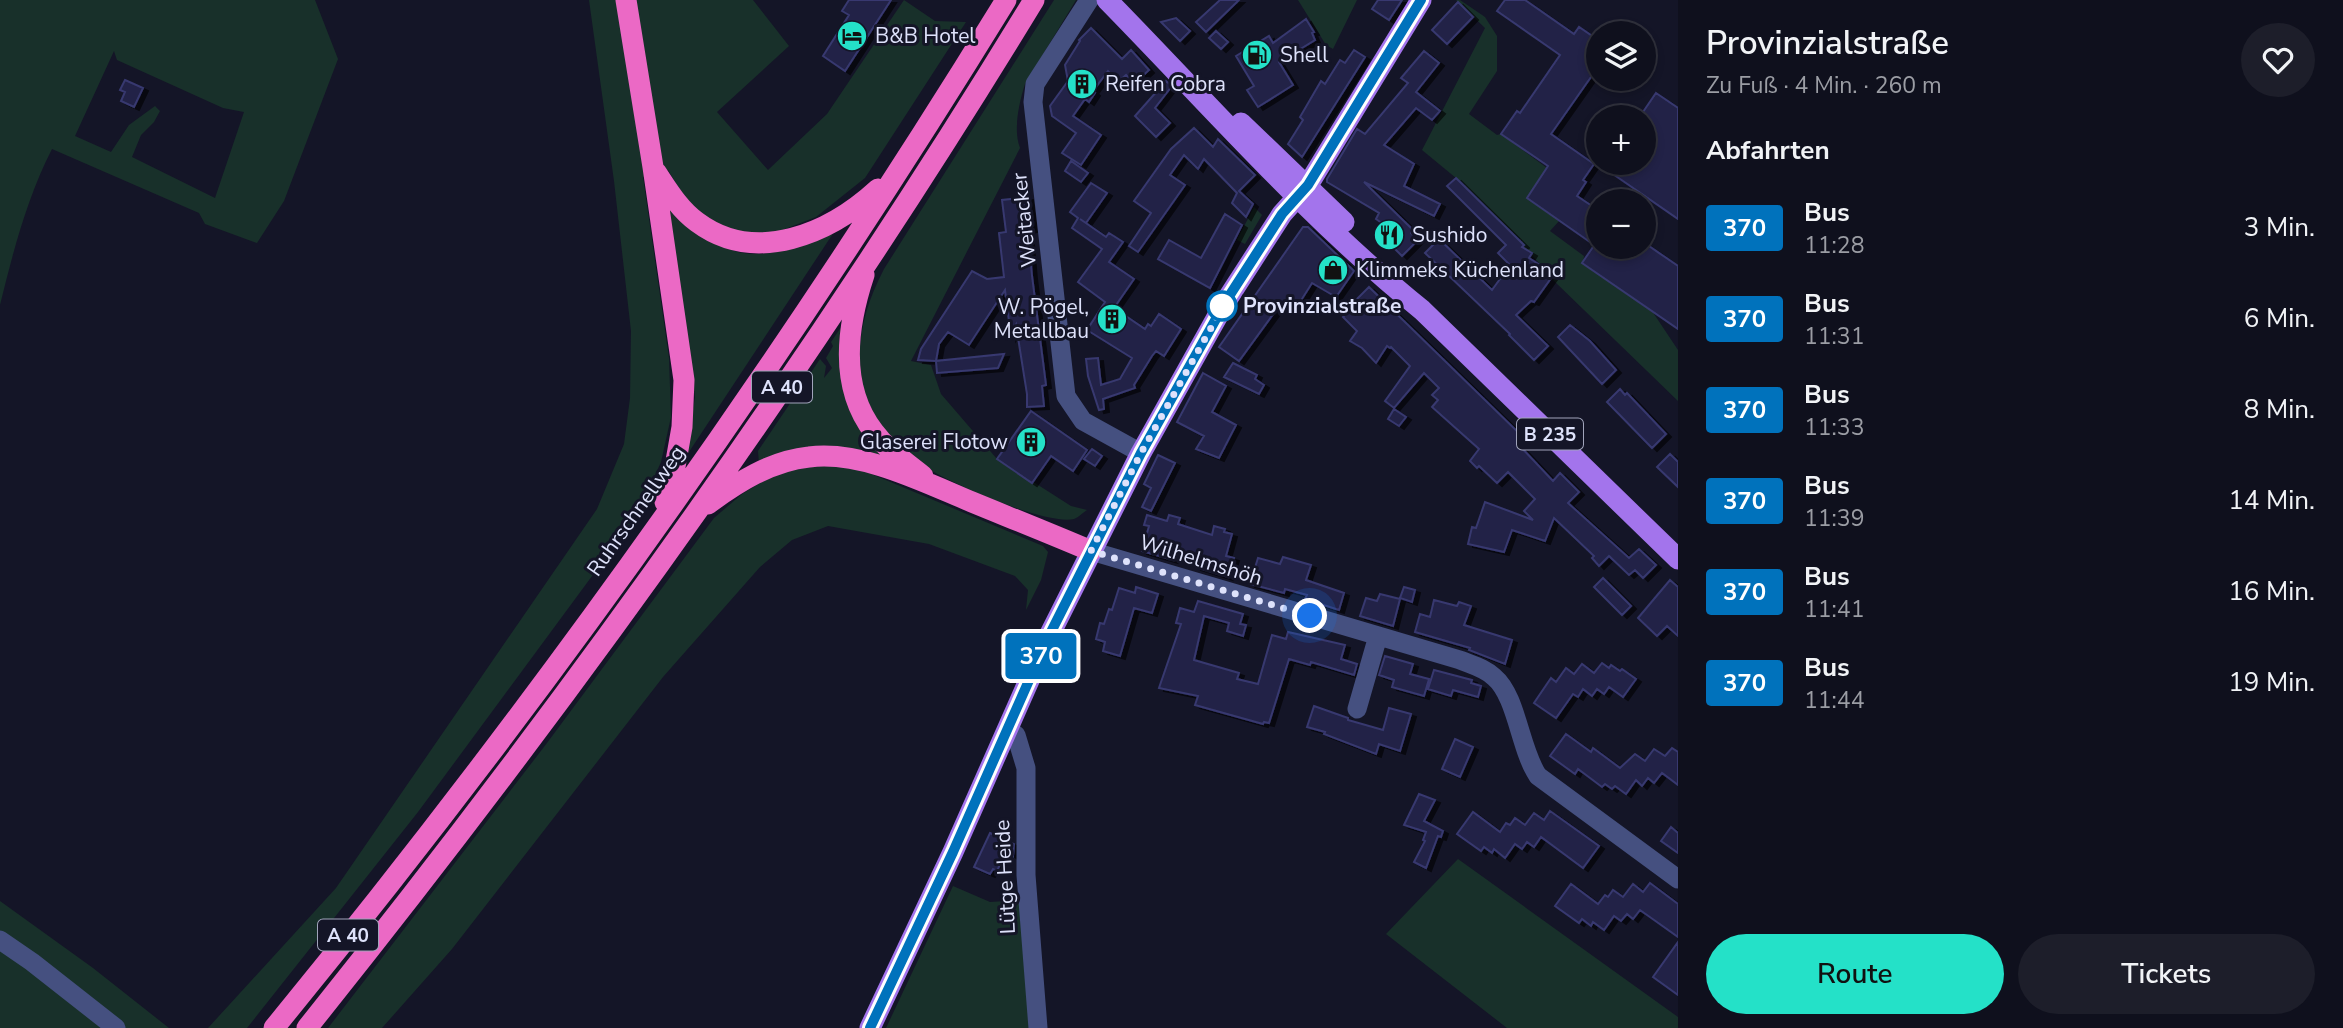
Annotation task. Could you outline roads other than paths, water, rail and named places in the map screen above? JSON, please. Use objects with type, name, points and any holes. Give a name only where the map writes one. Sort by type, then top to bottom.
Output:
[{"type":"highway","points":[[626,0],[681,356],[684,403],[673,478],[659,516],[641,547]]},
{"type":"highway","name":"Ruhrschnellweg","points":[[274,1028],[438,820],[641,547],[798,321],[1006,0]]},
{"type":"highway","name":"A 40","points":[[307,1028],[483,803],[678,536],[883,236],[1034,0]]},
{"type":"highway","points":[[653,167],[686,212],[709,230],[739,241],[770,243],[803,235],[838,218],[886,182],[908,154]]},
{"type":"highway","points":[[883,236],[865,272],[856,306],[850,351],[852,388],[873,432],[935,486]]},
{"type":"highway","points":[[678,536],[699,512],[732,487],[791,460],[823,455],[852,458],[935,486],[1091,551]]},
{"type":"main road","name":"B 235","points":[[1107,0],[1269,170],[1303,191],[1381,277],[1422,310],[1678,559]]},
{"type":"main road","points":[[870,1028],[1046,642],[1141,453],[1226,301],[1282,214],[1303,191],[1421,0]]},
{"type":"street","name":"Weitacker","points":[[1085,5],[1035,85],[1033,102],[1066,396],[1083,421],[1141,453]]},
{"type":"street","name":"Wilhelmshöh","points":[[1091,551],[1460,660],[1488,671],[1498,679],[1507,696],[1538,776],[1678,880]]},
{"type":"street","points":[[1357,709],[1378,636]]},
{"type":"street","name":"Lütge Heide","points":[[1008,730],[1016,735],[1026,768],[1026,875],[1038,1028]]},
{"type":"street","points":[[0,940],[116,1028]]},
{"type":"place","name":"B&B Hotel","points":[[852,36]]},
{"type":"place","name":"Shell","points":[[1257,55]]},
{"type":"place","name":"Reifen Cobra","points":[[1082,84]]},
{"type":"place","name":"Sushido","points":[[1389,235]]},
{"type":"place","name":"Klimmeks Küchenland","points":[[1333,270]]},
{"type":"place","name":"Provinzialstraße","points":[[1222,306]]},
{"type":"place","name":"W. Pögel, Metallbau","points":[[1112,319]]},
{"type":"place","name":"Glaserei Flotow","points":[[1031,442]]}]
